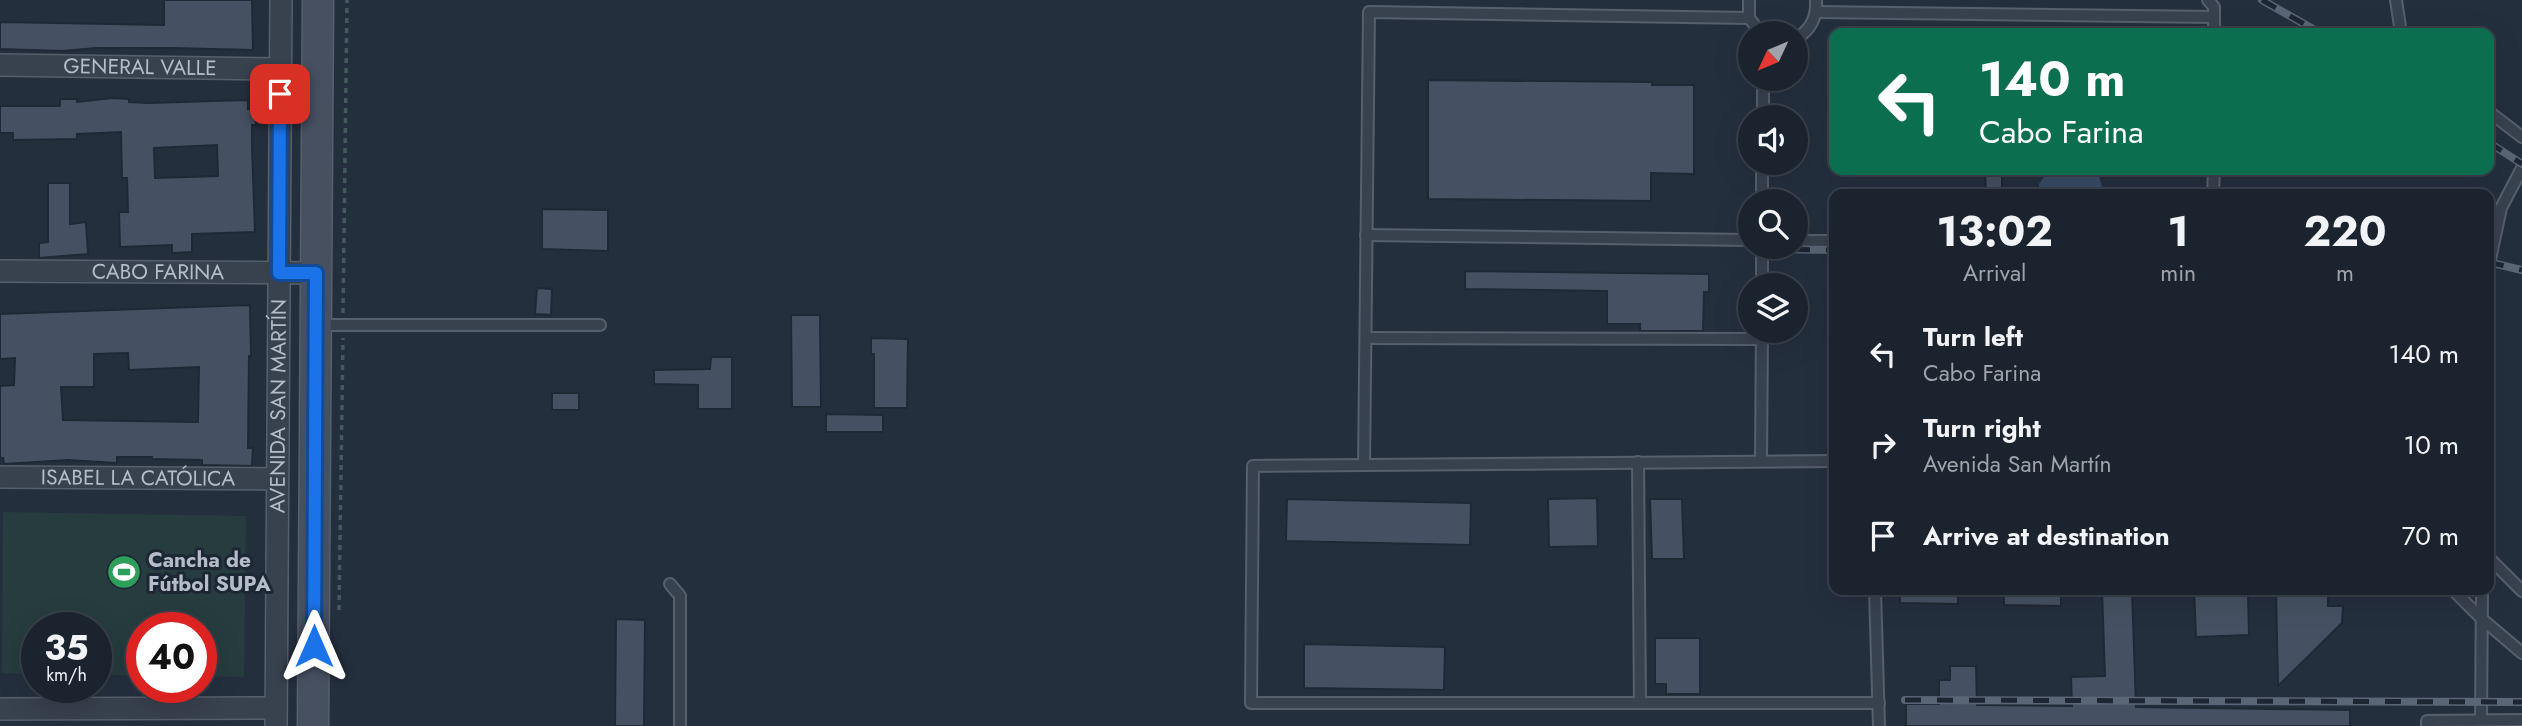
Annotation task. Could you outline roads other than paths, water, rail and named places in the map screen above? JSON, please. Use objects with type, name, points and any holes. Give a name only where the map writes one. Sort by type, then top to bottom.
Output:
[{"type":"street","name":"AVENIDA SAN MARTÍN","points":[[276,717],[281,0]]},
{"type":"street","name":"AVENIDA SAN MARTÍN","points":[[313,726],[330,325],[316,273],[318,0]]},
{"type":"street","name":"GENERAL VALLE","points":[[0,65],[280,69]]},
{"type":"street","name":"CABO FARINA","points":[[0,271],[316,273]]},
{"type":"street","name":"ISABEL LA CATÓLICA","points":[[0,477],[277,479]]},
{"type":"street","points":[[0,709],[276,717]]},
{"type":"lane","points":[[1749,0],[1751,21]]},
{"type":"lane","points":[[1808,29],[1816,12],[1816,0]]},
{"type":"lane","points":[[2208,0],[2214,7],[2214,28]]},
{"type":"lane","points":[[2396,0],[2400,28]]},
{"type":"lane","points":[[1364,465],[1368,12],[1749,18]]},
{"type":"lane","points":[[1816,12],[2214,16]]},
{"type":"lane","points":[[2494,116],[2522,138]]},
{"type":"lane","points":[[2494,241],[2501,208],[2522,168]]},
{"type":"lane","points":[[1366,235],[1738,240]]},
{"type":"lane","points":[[1808,240],[1829,241]]},
{"type":"lane","points":[[330,325],[600,325]]},
{"type":"lane","points":[[1366,338],[1738,335]]},
{"type":"lane","points":[[1761,461],[1762,343]]},
{"type":"lane","points":[[1829,461],[1253,466],[1251,703],[1879,703]]},
{"type":"lane","points":[[1638,462],[1640,703]]},
{"type":"lane","points":[[2494,563],[2522,591]]},
{"type":"lane","points":[[670,584],[680,596],[680,726]]},
{"type":"lane","points":[[1875,595],[1879,726]]},
{"type":"lane","points":[[2458,595],[2482,620],[2522,653]]},
{"type":"lane","points":[[2481,720],[2482,595]]},
{"type":"lane","points":[[2427,726],[2427,721],[2522,720]]},
{"type":"water","points":[[2045,175],[2098,175],[2103,189],[2039,189]]},
{"type":"railway","points":[[2262,0],[2311,28]]},
{"type":"railway","points":[[2494,146],[2522,164]]},
{"type":"railway","points":[[1808,250],[1829,250]]},
{"type":"railway","points":[[2494,263],[2522,270]]},
{"type":"railway","points":[[1905,700],[2522,702]]},
{"type":"place","name":"Cancha de Fútbol SUPA","points":[[124,572]]}]
